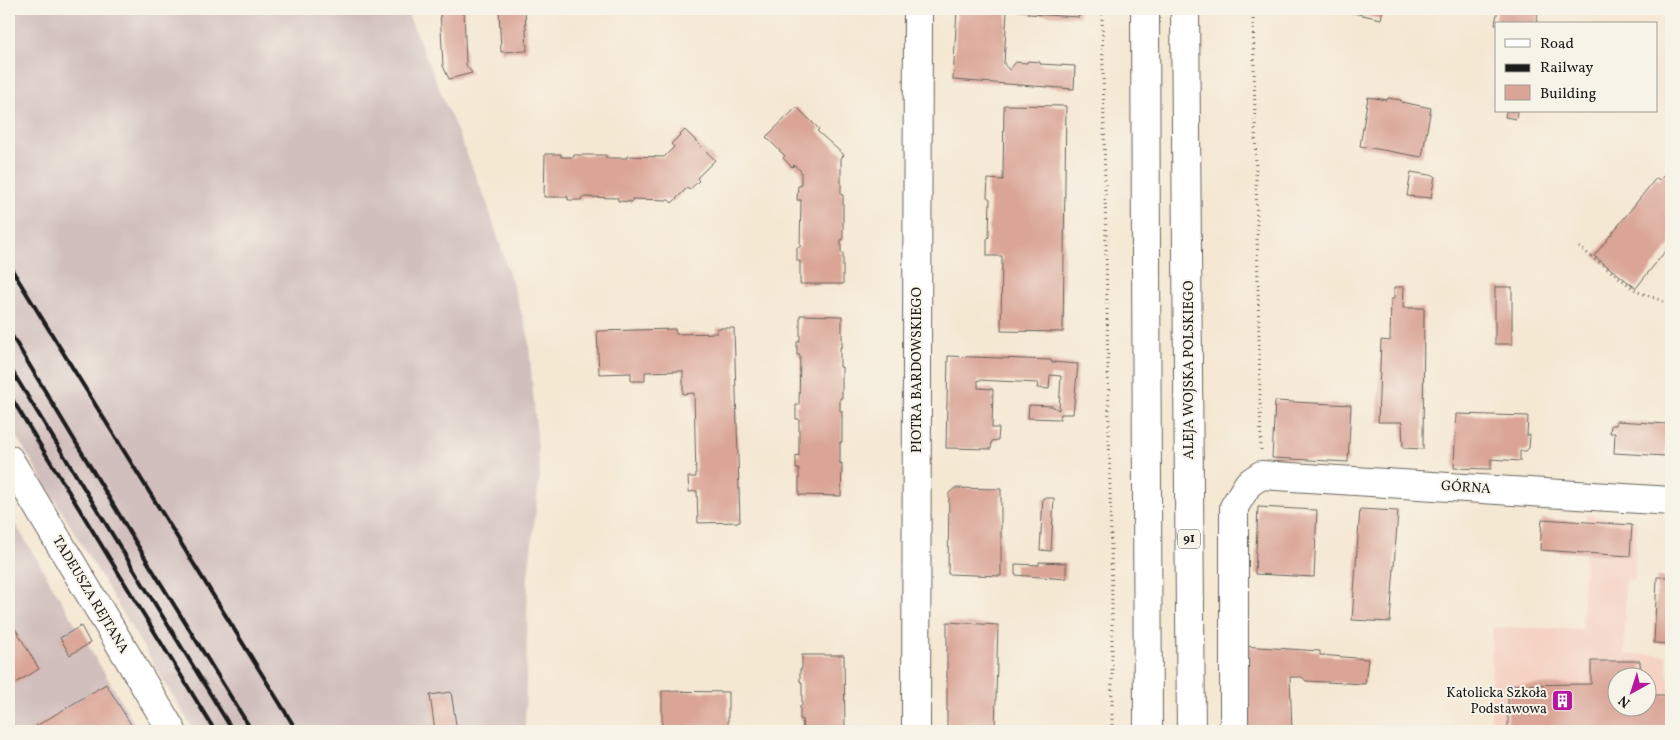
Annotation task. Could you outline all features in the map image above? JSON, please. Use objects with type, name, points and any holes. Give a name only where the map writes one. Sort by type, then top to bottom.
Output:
[{"type":"street","name":"PIOTRA BARDOWSKIEGO","points":[[916,731],[918,9]]},
{"type":"street","points":[[1145,9],[1148,731]]},
{"type":"street","name":"ALEJA WOJSKA POLSKIEGO","points":[[1187,11],[1191,731]]},
{"type":"street","name":"TADEUSZA REJTANA","points":[[9,459],[172,731]]},
{"type":"street","points":[[1234,731],[1234,507],[1248,484],[1261,475]]},
{"type":"street","name":"GÓRNA","points":[[1261,475],[1671,501]]},
{"type":"path","points":[[1102,9],[1112,595],[1112,731]]},
{"type":"path","points":[[1254,9],[1261,475]]},
{"type":"path","points":[[1579,247],[1638,292],[1671,304]]},
{"type":"shaded area","points":[[9,9],[406,9],[487,203],[528,334],[540,473],[528,577],[525,731],[194,731],[9,424]]},
{"type":"shaded area","points":[[9,513],[139,731],[9,731]]},
{"type":"shaded area","points":[[1586,515],[1637,522],[1635,580],[1625,580],[1625,654],[1666,655],[1671,701],[1671,731],[1491,731],[1492,627],[1582,629]]},
{"type":"building","points":[[440,9],[464,9],[466,65],[472,73],[449,79],[443,66]]},
{"type":"building","points":[[499,9],[525,9],[527,51],[501,52]]},
{"type":"building","points":[[957,9],[1009,9],[1007,11],[1004,64],[1009,70],[1016,62],[1027,63],[1028,61],[1040,62],[1040,64],[1075,66],[1074,89],[953,80]]},
{"type":"building","points":[[1016,9],[1079,9],[1079,17],[1028,14],[1028,11],[1018,11]]},
{"type":"building","points":[[1335,9],[1383,9],[1381,19]]},
{"type":"building","points":[[1498,9],[1539,9],[1536,22],[1495,22]]},
{"type":"building","points":[[1368,97],[1401,100],[1401,102],[1431,108],[1422,157],[1360,146]]},
{"type":"building","points":[[1004,105],[1066,106],[1063,332],[1001,331],[1002,256],[987,256],[990,199],[987,197],[988,179],[1003,180]]},
{"type":"building","points":[[797,107],[819,129],[817,131],[844,155],[841,158],[843,240],[841,240],[841,253],[843,253],[843,284],[800,284],[800,261],[797,261],[797,247],[800,247],[801,200],[797,200],[798,186],[801,186],[801,171],[794,165],[792,167],[783,158],[785,156],[766,137]]},
{"type":"building","points":[[1506,112],[1517,112],[1516,119],[1505,117]]},
{"type":"building","points":[[685,130],[715,160],[697,178],[699,181],[689,190],[687,188],[672,203],[669,200],[632,199],[632,202],[618,201],[618,198],[582,197],[581,200],[568,200],[568,197],[544,197],[545,154],[561,154],[561,157],[606,155],[606,158],[627,158],[627,156],[664,157],[674,147],[671,144]]},
{"type":"building","points":[[1671,166],[1671,244],[1636,288],[1594,256],[1656,178],[1660,180]]},
{"type":"building","points":[[1411,172],[1435,176],[1431,198],[1407,196]]},
{"type":"building","points":[[1394,287],[1404,287],[1403,308],[1424,308],[1423,449],[1403,448],[1402,422],[1378,422],[1381,340],[1390,341],[1391,299],[1394,299]]},
{"type":"building","points":[[1495,287],[1512,287],[1512,344],[1495,344]]},
{"type":"building","points":[[800,315],[842,316],[842,347],[840,347],[840,367],[842,367],[842,398],[840,398],[840,411],[842,411],[842,442],[840,442],[840,464],[842,463],[841,496],[799,495],[799,469],[796,469],[796,455],[799,456],[799,419],[796,419],[796,405],[799,405],[800,355],[797,355],[797,342],[800,341]]},
{"type":"building","points":[[717,328],[734,328],[740,522],[698,523],[697,491],[689,492],[688,477],[696,477],[694,393],[683,394],[683,371],[645,372],[645,381],[631,381],[631,373],[599,374],[597,331],[675,329],[676,334],[717,333]]},
{"type":"building","points":[[948,356],[1051,360],[1051,362],[1078,364],[1073,414],[1061,414],[1060,419],[1028,418],[1029,405],[1052,406],[1059,410],[1061,376],[1050,375],[1049,389],[1037,388],[1038,383],[978,380],[978,388],[993,389],[992,428],[999,428],[998,440],[992,441],[991,449],[946,448]]},
{"type":"building","points":[[1275,401],[1351,405],[1348,462],[1272,458]]},
{"type":"building","points":[[1456,414],[1528,416],[1527,435],[1530,435],[1529,448],[1526,451],[1520,451],[1520,461],[1491,459],[1491,469],[1454,468]]},
{"type":"building","points":[[1616,421],[1668,424],[1666,456],[1614,453],[1615,433],[1610,433],[1611,425],[1616,425]]},
{"type":"building","points":[[955,488],[1001,489],[1001,576],[948,574],[949,493]]},
{"type":"building","points":[[1043,498],[1054,498],[1051,551],[1040,550]]},
{"type":"building","points":[[1258,507],[1317,510],[1314,577],[1255,574]]},
{"type":"building","points":[[1360,509],[1398,511],[1390,622],[1352,620]]},
{"type":"building","points":[[1542,519],[1632,525],[1630,556],[1540,550]]},
{"type":"building","points":[[1039,562],[1066,563],[1066,579],[1015,575],[1015,564],[1039,565]]},
{"type":"building","points":[[1657,577],[1671,577],[1671,644],[1654,643]]},
{"type":"building","points":[[9,618],[39,669],[9,687]]},
{"type":"building","points":[[947,622],[998,625],[995,731],[947,731]]},
{"type":"building","points":[[81,626],[90,643],[70,655],[60,638]]},
{"type":"building","points":[[1243,646],[1320,651],[1320,655],[1368,659],[1365,684],[1306,681],[1302,677],[1290,677],[1292,731],[1243,731]]},
{"type":"building","points":[[802,655],[844,655],[845,731],[803,731],[802,719],[800,719],[800,706],[802,706],[800,669],[802,669]]},
{"type":"building","name":"Katolicka Szkoła Podstawowa","points":[[1591,661],[1640,661],[1640,668],[1608,668],[1608,718],[1658,718],[1658,695],[1671,695],[1671,731],[1508,731],[1508,685],[1591,684]]},
{"type":"building","points":[[106,684],[135,731],[28,731]]},
{"type":"building","points":[[662,691],[728,692],[728,731],[662,731]]},
{"type":"building","points":[[451,692],[457,731],[435,731],[430,695]]},
{"type":"railway","points":[[9,265],[297,731]]},
{"type":"railway","points":[[9,331],[252,731]]},
{"type":"railway","points":[[9,366],[233,731]]},
{"type":"railway","points":[[9,394],[215,731]]},
{"type":"place","name":"Katolicka Szkoła Podstawowa","points":[[1563,701]]}]
